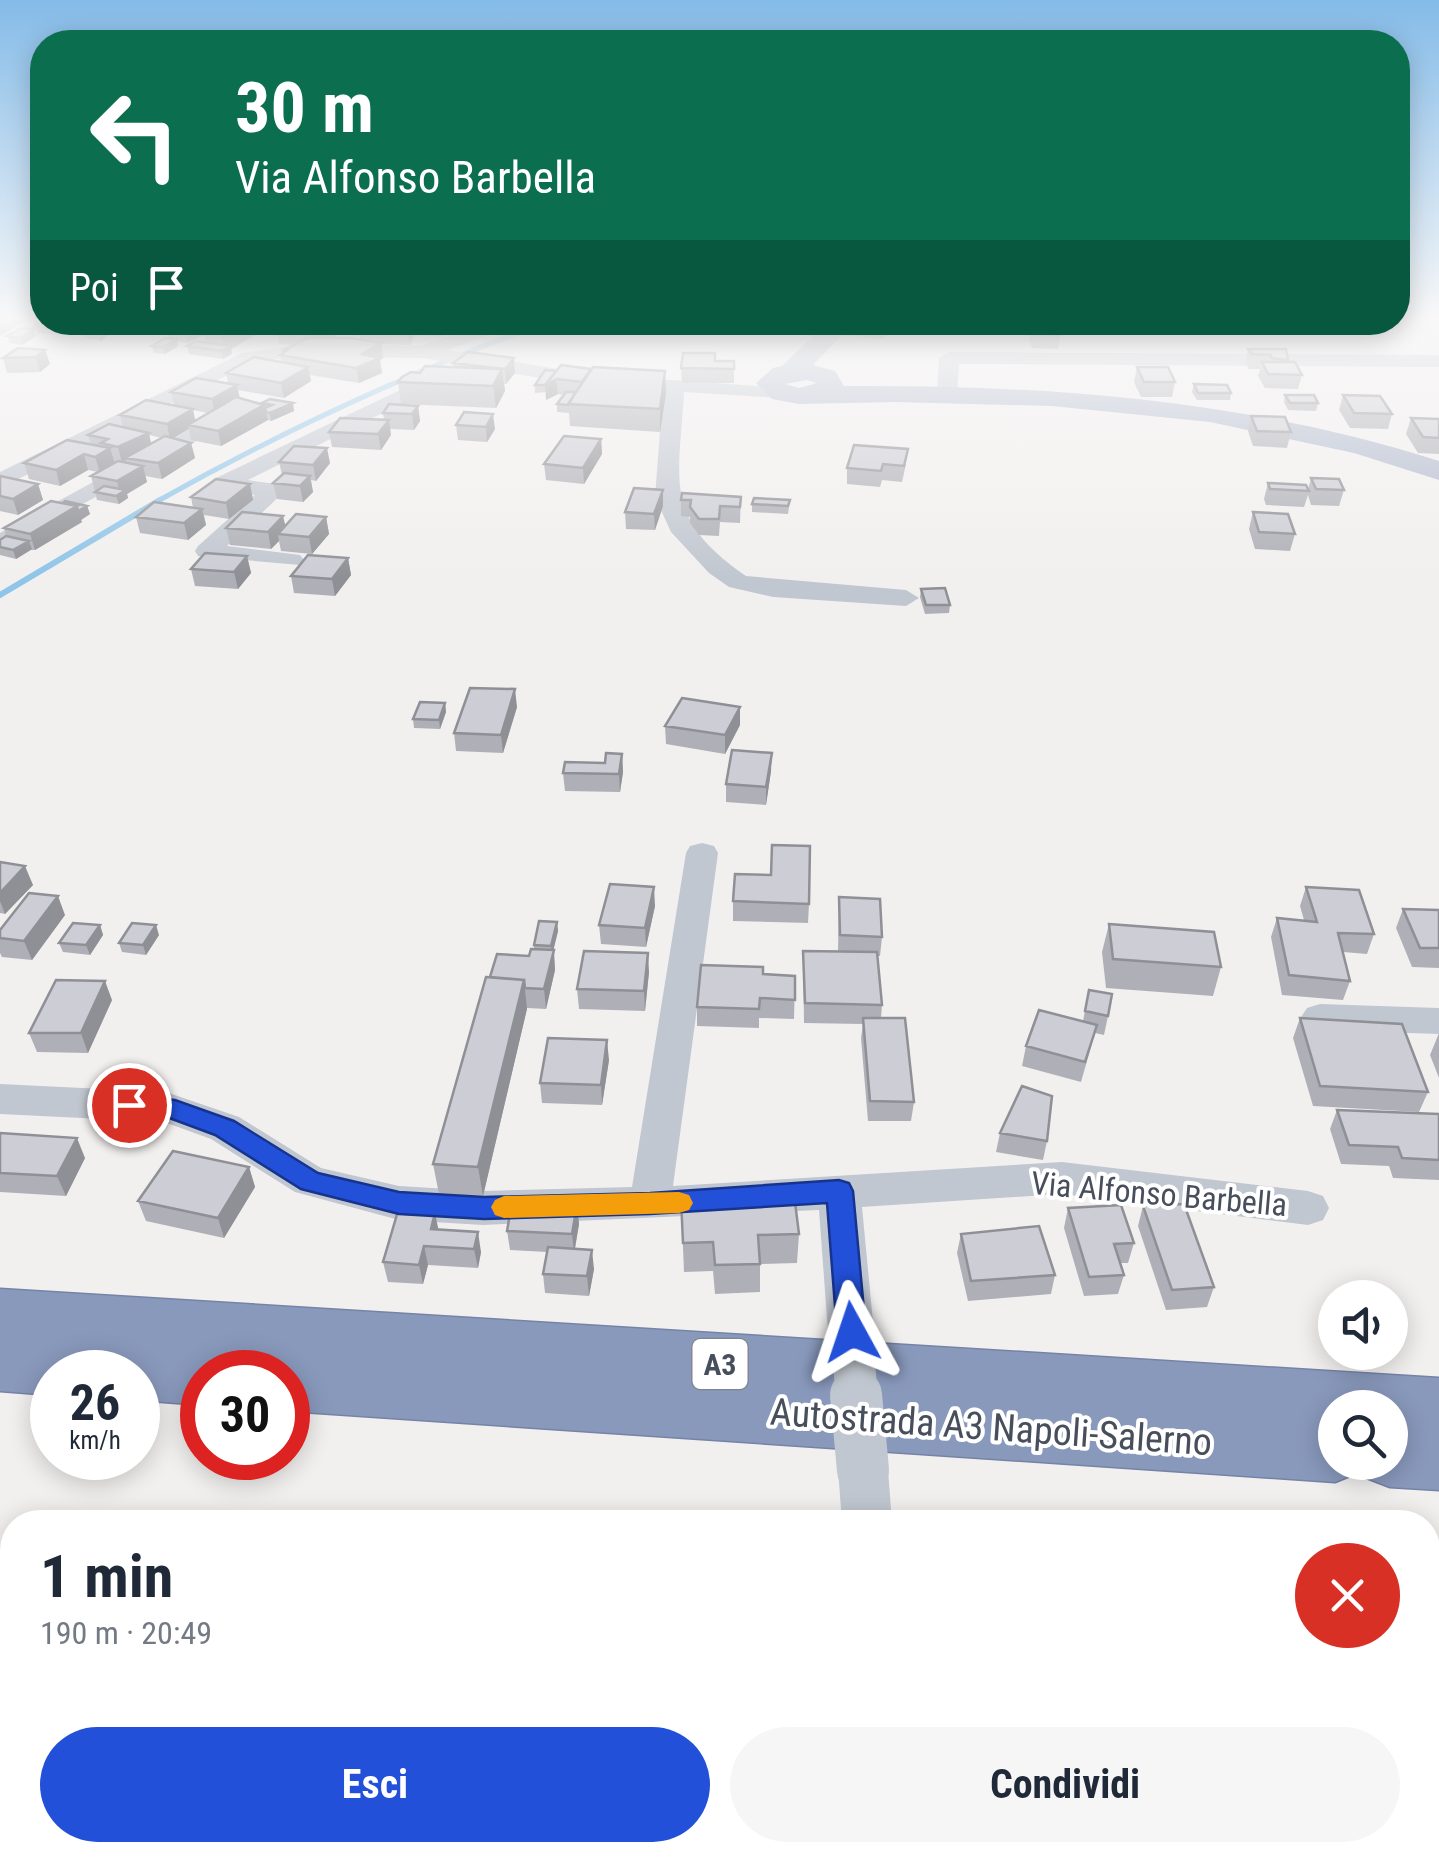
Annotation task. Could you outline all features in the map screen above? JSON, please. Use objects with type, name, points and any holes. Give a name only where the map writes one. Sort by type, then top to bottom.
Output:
[{"type":"highway","name":"Autostrada A3 Napoli-Salerno","points":[[0,1318],[1439,1410]]},
{"type":"highway","points":[[0,1361],[180,1373]]},
{"type":"highway","name":"Autostrada A3 Napoli-Salerno","points":[[310,1381],[1318,1448]]},
{"type":"highway","points":[[1408,1454],[1439,1456]]},
{"type":"main road","points":[[1112,404],[1255,421],[1334,436],[1439,471]]},
{"type":"street","points":[[0,481],[156,404]]},
{"type":"street","points":[[0,542],[246,404]]},
{"type":"street","points":[[290,560],[207,551],[274,490],[222,484],[378,404]]},
{"type":"street","points":[[678,404],[667,497],[680,527],[718,568],[738,582],[772,589],[906,598]]},
{"type":"street","points":[[650,1204],[702,854]]},
{"type":"street","points":[[1320,1017],[1439,1021]]},
{"type":"street","name":"Via Alfonso Barbella","points":[[0,1099],[166,1106],[224,1128],[310,1182],[399,1203],[484,1208],[650,1204],[1062,1178],[1308,1208]]},
{"type":"street","points":[[839,1191],[866,1510]]},
{"type":"building","points":[[139,404],[193,409],[167,424],[120,415]]},
{"type":"building","points":[[224,404],[264,405],[218,431],[188,425]]},
{"type":"building","points":[[266,404],[291,404],[266,412],[265,408],[272,405]]},
{"type":"building","points":[[389,404],[418,406],[412,414],[383,413]]},
{"type":"building","points":[[568,404],[661,404],[660,409]]},
{"type":"building","points":[[1348,404],[1385,404],[1392,414],[1354,413]]},
{"type":"building","points":[[464,412],[493,414],[486,427],[456,425]]},
{"type":"building","points":[[1251,416],[1285,417],[1291,432],[1257,431]]},
{"type":"building","points":[[340,418],[389,420],[378,434],[329,432]]},
{"type":"building","points":[[1411,418],[1439,419],[1439,438],[1423,437]]},
{"type":"building","points":[[109,424],[149,433],[118,447],[101,443],[108,439],[88,435]]},
{"type":"building","points":[[165,436],[191,443],[158,463],[125,458]]},
{"type":"building","points":[[564,436],[601,439],[583,468],[544,464]]},
{"type":"building","points":[[67,440],[110,448],[95,457],[84,454],[56,470],[24,463]]},
{"type":"building","points":[[854,445],[908,449],[904,466],[883,464],[881,471],[847,468]]},
{"type":"building","points":[[294,446],[327,448],[313,465],[279,462]]},
{"type":"building","points":[[118,461],[143,466],[117,481],[91,476]]},
{"type":"building","points":[[284,473],[310,476],[300,486],[273,483]]},
{"type":"building","points":[[0,476],[38,484],[13,499],[0,496]]},
{"type":"building","points":[[1311,478],[1339,479],[1344,490],[1316,489]]},
{"type":"building","points":[[216,479],[250,484],[226,503],[191,497]]},
{"type":"building","points":[[1268,483],[1306,485],[1309,491],[1270,489]]},
{"type":"building","points":[[104,486],[126,490],[116,496],[95,492]]},
{"type":"building","points":[[634,488],[663,490],[654,514],[625,512]]},
{"type":"building","points":[[682,493],[741,497],[740,507],[720,506],[719,519],[699,519],[690,507],[691,500],[681,500]]},
{"type":"building","points":[[754,498],[790,500],[788,506],[752,504]]},
{"type":"building","points":[[51,501],[77,506],[30,534],[4,528]]},
{"type":"building","points":[[65,501],[87,506],[78,511],[77,506]]},
{"type":"building","points":[[154,502],[202,509],[184,523],[136,517]]},
{"type":"building","points":[[242,512],[283,516],[268,532],[226,528]]},
{"type":"building","points":[[1253,512],[1288,514],[1295,534],[1259,532]]},
{"type":"building","points":[[296,514],[326,517],[309,537],[278,534]]},
{"type":"building","points":[[6,536],[29,541],[13,550],[0,547],[0,540]]},
{"type":"building","points":[[205,553],[247,556],[234,572],[191,569]]},
{"type":"building","points":[[308,555],[348,558],[332,579],[291,576]]},
{"type":"building","points":[[945,588],[950,605],[926,605],[921,589]]},
{"type":"building","points":[[470,688],[515,689],[501,735],[454,733]]},
{"type":"building","points":[[682,698],[740,707],[725,735],[665,726]]},
{"type":"building","points":[[420,702],[445,703],[439,720],[413,719]]},
{"type":"building","points":[[732,750],[772,753],[766,787],[726,784]]},
{"type":"building","points":[[606,753],[622,754],[619,774],[563,773],[565,762],[605,763]]},
{"type":"building","points":[[772,845],[810,846],[809,904],[733,901],[735,874],[771,875]]},
{"type":"building","points":[[0,862],[25,866],[0,893]]},
{"type":"building","points":[[610,884],[654,887],[645,928],[599,925]]},
{"type":"building","points":[[1306,887],[1359,890],[1374,934],[1338,933],[1350,981],[1289,975],[1277,918],[1317,922]]},
{"type":"building","points":[[29,893],[58,896],[24,941],[0,938],[0,930]]},
{"type":"building","points":[[839,897],[880,899],[882,937],[840,935]]},
{"type":"building","points":[[1403,909],[1439,910],[1439,948],[1420,948]]},
{"type":"building","points":[[539,921],[557,922],[551,946],[534,945]]},
{"type":"building","points":[[73,923],[100,925],[86,945],[59,943]]},
{"type":"building","points":[[132,923],[156,925],[143,945],[119,943]]},
{"type":"building","points":[[1109,924],[1214,932],[1221,967],[1113,959]]},
{"type":"building","points":[[531,949],[554,950],[544,989],[525,988],[524,980],[490,977],[497,954],[529,956]]},
{"type":"building","points":[[584,951],[648,953],[644,991],[577,989]]},
{"type":"building","points":[[803,951],[877,952],[882,1005],[805,1003]]},
{"type":"building","points":[[701,965],[763,967],[763,974],[795,976],[795,1000],[760,998],[759,1009],[697,1007]]},
{"type":"building","points":[[486,977],[524,980],[478,1167],[433,1164]]},
{"type":"building","points":[[56,980],[105,981],[81,1033],[29,1033]]},
{"type":"building","points":[[1089,990],[1112,994],[1108,1016],[1085,1011]]},
{"type":"building","points":[[1039,1010],[1097,1025],[1085,1062],[1026,1046]]},
{"type":"building","points":[[863,1018],[905,1018],[914,1102],[870,1101]]},
{"type":"building","points":[[1300,1018],[1402,1024],[1428,1092],[1320,1086]]},
{"type":"building","points":[[548,1038],[607,1040],[601,1085],[540,1083]]},
{"type":"building","points":[[1022,1086],[1052,1096],[1047,1141],[1000,1133]]},
{"type":"building","points":[[1337,1110],[1439,1114],[1439,1160],[1402,1158],[1398,1147],[1349,1145]]},
{"type":"building","points":[[0,1133],[77,1138],[57,1176],[0,1173]]},
{"type":"building","points":[[173,1151],[249,1167],[218,1218],[138,1201]]},
{"type":"building","points":[[794,1194],[799,1234],[758,1235],[760,1264],[715,1265],[713,1242],[683,1243],[681,1199]]},
{"type":"building","points":[[1184,1204],[1214,1287],[1172,1290],[1143,1206]]},
{"type":"building","points":[[577,1205],[572,1234],[507,1231],[511,1208],[538,1212]]},
{"type":"building","points":[[1121,1205],[1134,1243],[1114,1244],[1124,1275],[1089,1277],[1068,1208]]},
{"type":"building","points":[[398,1211],[435,1213],[431,1229],[478,1232],[474,1249],[424,1246],[419,1265],[383,1262]]},
{"type":"building","points":[[1039,1226],[1055,1275],[971,1281],[961,1234]]},
{"type":"building","points":[[548,1247],[592,1250],[587,1276],[543,1274]]},
{"type":"waterway","points":[[156,502],[348,404]]},
{"type":"waterway","points":[[0,595],[160,500]]},
{"type":"slow traffic","points":[[504,1207],[679,1203]]},
{"type":"route","points":[[129,1105],[166,1106],[224,1128],[310,1182],[399,1203],[484,1208],[650,1204],[839,1191],[852,1332]]}]
